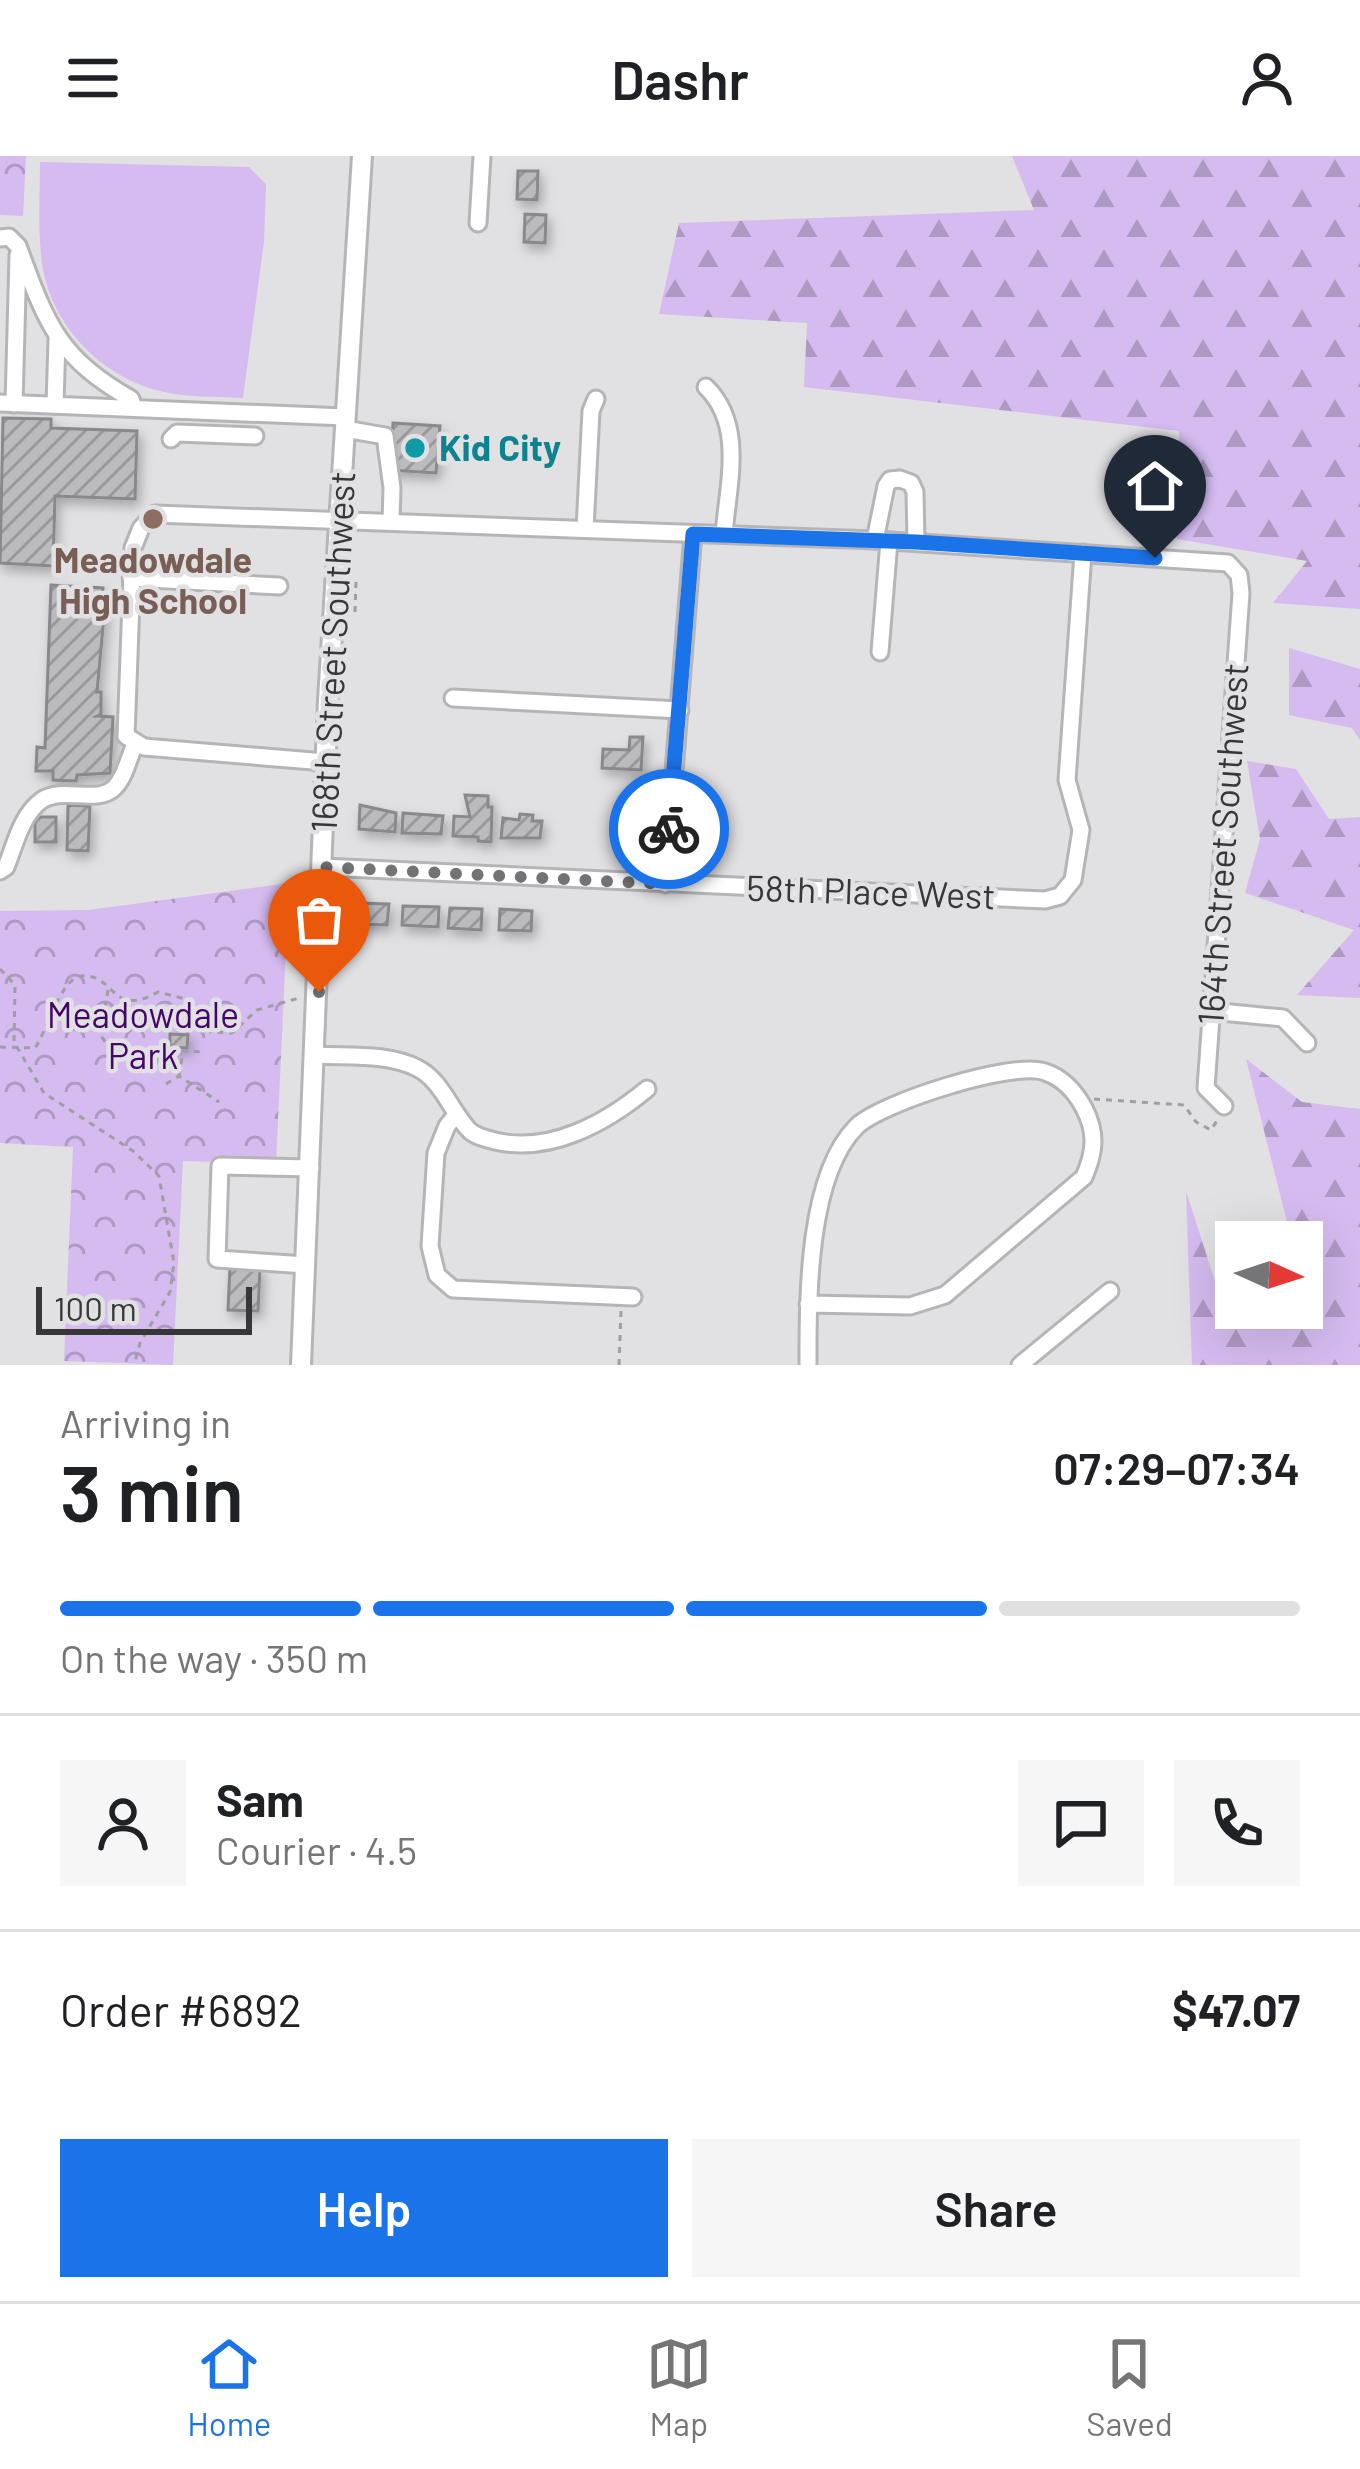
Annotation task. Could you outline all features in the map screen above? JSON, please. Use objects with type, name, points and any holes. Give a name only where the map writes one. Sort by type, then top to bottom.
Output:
[{"type":"main road","name":"168th Street Southwest","points":[[301,1365],[325,762],[362,156]]},
{"type":"street","points":[[478,223],[482,156]]},
{"type":"street","points":[[0,238],[10,237],[18,246],[57,339],[77,363],[130,399],[134,408]]},
{"type":"street","points":[[18,246],[7,403],[345,423],[385,436],[391,522]]},
{"type":"street","points":[[55,405],[57,339]]},
{"type":"street","points":[[706,387],[723,404],[732,439],[724,534]]},
{"type":"street","points":[[585,530],[591,411],[596,399]]},
{"type":"street","points":[[171,439],[177,433],[255,436]]},
{"type":"street","points":[[880,652],[882,540],[890,480],[911,483],[915,492],[916,542]]},
{"type":"street","points":[[325,762],[135,744],[127,736],[136,537],[155,514],[882,540],[1083,553]]},
{"type":"street","points":[[664,884],[693,534]]},
{"type":"street","name":"164th Street Southwest","points":[[1083,553],[1228,563],[1239,575],[1206,1088],[1224,1106]]},
{"type":"street","name":"58th Place West","points":[[322,867],[1045,900],[1060,896],[1072,880],[1082,830],[1067,779],[1083,553]]},
{"type":"street","points":[[131,578],[279,586]]},
{"type":"street","points":[[453,698],[680,710]]},
{"type":"street","points":[[0,871],[38,803],[60,794],[112,791],[135,744]]},
{"type":"street","points":[[1211,1011],[1283,1018],[1307,1043]]},
{"type":"street","points":[[316,1055],[372,1058],[418,1068],[436,1083],[475,1136],[510,1144],[534,1144],[586,1129],[647,1089]]},
{"type":"street","points":[[808,1304],[910,1306],[945,1295],[1084,1177],[1094,1155],[1093,1124],[1075,1091],[1045,1071],[1015,1069],[895,1104],[856,1126],[832,1165],[820,1210],[808,1304],[808,1365]]},
{"type":"street","points":[[456,1115],[436,1153],[430,1246],[437,1275],[453,1289],[627,1297]]},
{"type":"street","points":[[306,1264],[217,1259],[220,1166],[311,1168]]},
{"type":"street","points":[[1020,1365],[1111,1291]]},
{"type":"path","points":[[355,612],[356,580]]},
{"type":"path","points":[[0,969],[15,985],[14,1042],[44,1093],[134,1151],[158,1176],[174,1264],[170,1292],[140,1343],[134,1365]]},
{"type":"path","points":[[0,1047],[35,1048],[71,980],[82,976],[98,979],[124,1001],[140,1003],[158,992],[193,1001],[210,1032],[232,1033],[257,1010],[319,992]]},
{"type":"path","points":[[107,988],[100,1035],[121,1060]]},
{"type":"path","points":[[166,1084],[179,1076],[183,1051],[203,1052]]},
{"type":"path","points":[[179,1076],[219,1102]]},
{"type":"path","points":[[1082,1104],[1093,1099],[1184,1106],[1196,1123],[1211,1130],[1224,1106]]},
{"type":"path","points":[[619,1365],[627,1297]]},
{"type":"green space","points":[[0,156],[26,156],[23,216],[0,215]]},
{"type":"green space","points":[[1012,156],[1360,156],[1360,609],[1273,603],[1307,561],[1177,539],[1179,431],[804,387],[807,323],[659,314],[679,223],[1034,210]]},
{"type":"green space","points":[[40,162],[249,167],[266,184],[264,241],[243,398],[181,395],[137,384],[79,342],[53,301],[45,278]]},
{"type":"green space","points":[[1289,648],[1360,669],[1360,740],[1352,728],[1289,715]]},
{"type":"green space","points":[[1247,761],[1296,769],[1329,819],[1360,817],[1360,998],[1297,995],[1354,930],[1245,893],[1260,839]]},
{"type":"green space","name":"Meadowdale Park","points":[[289,883],[276,1164],[183,1161],[173,1365],[64,1361],[73,1147],[0,1143],[0,911],[89,910]]},
{"type":"green space","points":[[1246,1059],[1302,1102],[1360,1109],[1360,1365],[1192,1365],[1186,1191],[1215,1281],[1215,1329],[1323,1329],[1323,1221],[1287,1221]]},
{"type":"building","points":[[518,171],[538,171],[537,200],[517,199]]},
{"type":"building","points":[[525,214],[546,215],[545,243],[524,242]]},
{"type":"building","points":[[3,418],[51,419],[51,428],[137,431],[135,499],[55,496],[53,566],[0,563]]},
{"type":"building","name":"Kid City","points":[[393,423],[440,426],[436,473],[390,470]]},
{"type":"building","points":[[51,585],[103,588],[97,692],[101,692],[101,714],[97,716],[113,717],[110,773],[77,775],[76,781],[53,780],[53,771],[36,771],[37,747],[45,748]]},
{"type":"building","points":[[630,737],[643,737],[641,770],[602,768],[603,749],[629,750]]},
{"type":"building","points":[[465,795],[488,796],[491,842],[453,836],[454,816],[470,817]]},
{"type":"building","points":[[68,805],[90,806],[88,851],[67,850]]},
{"type":"building","points":[[360,805],[396,813],[395,832],[359,829]]},
{"type":"building","points":[[403,813],[443,816],[441,834],[402,833]]},
{"type":"building","points":[[520,814],[542,821],[540,838],[501,838],[503,818],[519,820]]},
{"type":"building","points":[[35,817],[56,817],[56,842],[35,842]]},
{"type":"building","points":[[356,903],[389,904],[387,925],[355,924]]},
{"type":"building","points":[[403,906],[439,907],[438,927],[402,925]]},
{"type":"building","points":[[450,908],[482,909],[481,930],[448,928]]},
{"type":"building","points":[[500,909],[532,911],[531,931],[499,930]]},
{"type":"building","points":[[170,1034],[188,1035],[187,1048],[170,1047]]},
{"type":"building","points":[[230,1267],[260,1268],[258,1311],[228,1310]]},
{"type":"way so far","points":[[319,992],[322,867],[664,884],[669,829]]},
{"type":"place","name":"Kid City","points":[[415,448]]},
{"type":"place","name":"Meadowdale High School","points":[[153,519]]},
{"type":"route","points":[[669,829],[693,534],[1155,558]]}]
